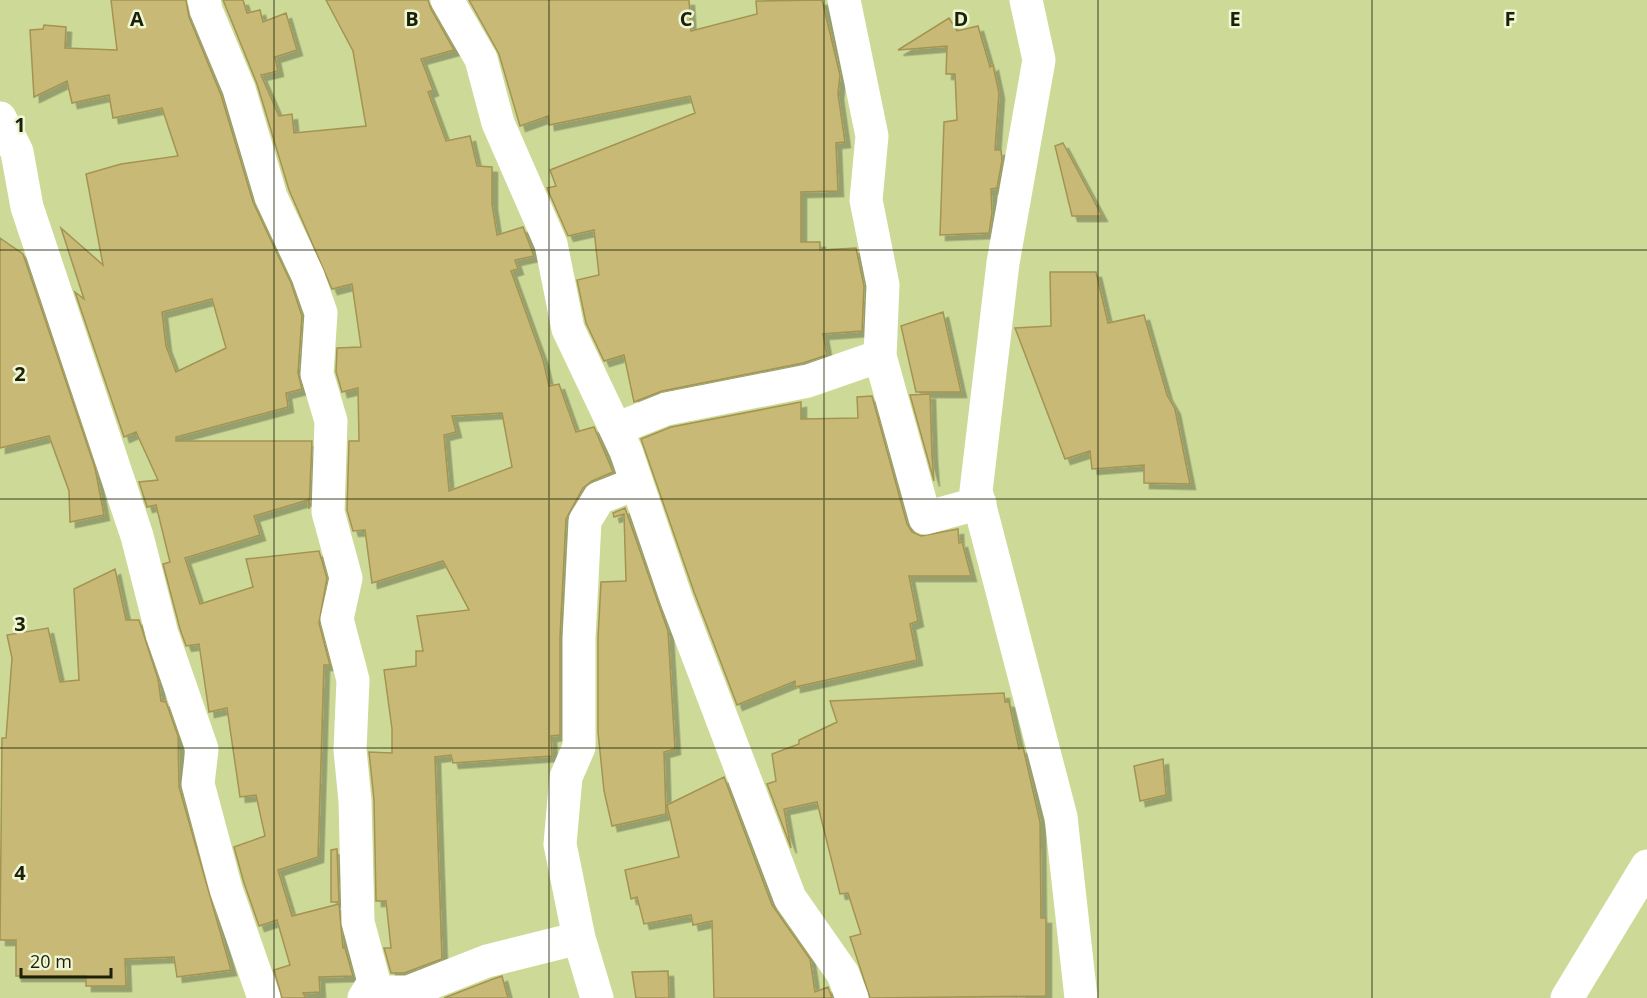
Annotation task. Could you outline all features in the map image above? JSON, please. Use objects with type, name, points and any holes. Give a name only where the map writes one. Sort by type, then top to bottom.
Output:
[{"type":"street","points":[[204,0],[239,89],[271,197],[308,276],[321,313],[317,374],[331,421],[328,512],[346,578],[337,619],[353,680],[350,750],[355,801],[358,922],[374,982],[366,995]]},
{"type":"street","points":[[447,0],[481,59],[498,123],[551,244],[568,329],[616,429],[676,598],[790,898],[843,974],[852,998]]},
{"type":"street","points":[[844,0],[872,136],[866,200],[883,285],[880,356],[925,518],[980,503]]},
{"type":"street","points":[[1026,0],[1039,60],[1003,262],[976,491],[1061,818],[1081,998]]},
{"type":"street","points":[[0,118],[17,152],[27,207],[137,536],[162,634],[202,749],[198,784],[226,889],[264,998]]},
{"type":"street","points":[[616,429],[666,409],[808,381],[880,356]]},
{"type":"street","points":[[597,998],[579,938],[560,844],[566,777],[579,747],[579,638],[585,521],[599,498],[637,483]]},
{"type":"street","points":[[1566,998],[1647,866]]},
{"type":"street","points":[[366,995],[408,992],[488,961],[579,938]]},
{"type":"building","points":[[111,0],[186,0],[189,17],[221,95],[253,202],[291,283],[302,316],[298,373],[302,389],[286,393],[288,407],[176,437],[176,441],[312,441],[309,509],[308,500],[254,516],[260,535],[185,558],[200,604],[253,587],[246,559],[319,551],[327,578],[319,623],[330,665],[324,665],[318,857],[278,870],[292,916],[339,904],[343,948],[345,948],[353,976],[319,977],[320,992],[303,993],[306,998],[282,998],[274,970],[290,965],[277,920],[259,926],[244,883],[234,847],[265,836],[256,795],[240,797],[227,708],[209,712],[199,644],[186,646],[180,629],[163,564],[170,562],[156,505],[147,507],[139,482],[158,480],[136,432],[124,437],[75,292],[84,299],[61,228],[103,265],[86,174],[121,164],[178,156],[162,108],[113,118],[109,95],[72,103],[67,81],[34,97],[30,30],[43,29],[44,25],[66,27],[65,48],[117,50]],"holes":[[[212,299],[226,348],[176,372],[166,346],[162,312]]]},
{"type":"building","points":[[223,0],[243,0],[247,13],[260,10],[263,22],[286,13],[297,50],[275,57],[278,71],[261,75],[279,116],[292,114],[294,133],[366,126],[353,51],[326,0],[428,0],[454,50],[421,59],[433,90],[428,92],[446,141],[470,136],[477,166],[492,167],[492,204],[497,235],[523,227],[534,256],[515,260],[518,269],[511,271],[543,360],[549,386],[559,384],[576,432],[594,427],[613,472],[592,481],[583,488],[566,519],[560,637],[560,735],[551,736],[552,756],[453,763],[451,755],[435,757],[442,959],[404,973],[391,973],[384,948],[391,948],[386,901],[376,901],[374,800],[369,752],[392,753],[392,729],[384,670],[416,666],[416,651],[423,651],[417,616],[469,610],[443,561],[372,583],[365,530],[353,531],[347,510],[349,441],[359,441],[358,388],[342,392],[336,372],[337,348],[361,347],[352,284],[332,289],[289,190],[257,84]],"holes":[[[502,413],[512,467],[449,491],[444,435],[456,432],[452,416]]]},
{"type":"building","points":[[469,0],[689,0],[691,31],[757,14],[756,1],[822,0],[840,75],[838,94],[845,142],[836,143],[838,191],[801,192],[801,242],[820,242],[820,250],[856,248],[864,286],[862,331],[823,334],[827,355],[803,363],[662,391],[634,402],[624,355],[604,361],[586,323],[577,280],[599,275],[594,230],[568,236],[547,188],[556,186],[550,170],[695,113],[690,96],[549,125],[548,116],[520,126],[499,54]]},
{"type":"building","points":[[949,18],[957,31],[978,26],[990,67],[993,65],[999,93],[995,150],[1001,150],[1002,161],[997,188],[991,189],[992,213],[989,233],[940,235],[944,122],[957,120],[955,74],[946,74],[947,46],[898,50]]},
{"type":"building","points":[[1063,143],[1102,216],[1072,216],[1055,146]]},
{"type":"building","points":[[0,238],[23,254],[95,468],[104,515],[70,522],[69,491],[49,436],[0,448]]},
{"type":"building","points":[[1050,272],[1096,272],[1108,323],[1144,315],[1167,395],[1175,409],[1190,484],[1144,483],[1144,465],[1092,469],[1090,451],[1065,459],[1015,328],[1051,326]]},
{"type":"building","points":[[943,312],[961,392],[916,392],[901,326]]},
{"type":"building","points":[[930,394],[932,455],[934,481],[910,395]]},
{"type":"building","points":[[872,396],[907,524],[912,532],[921,536],[958,529],[959,543],[962,542],[971,576],[909,576],[918,621],[910,624],[917,660],[795,687],[795,681],[737,705],[694,592],[641,439],[671,427],[801,402],[801,419],[858,418],[857,397]]},
{"type":"building","points":[[625,508],[668,631],[675,749],[664,752],[666,814],[612,826],[604,791],[598,732],[598,638],[601,582],[626,581],[624,514],[614,517],[613,513]]},
{"type":"building","points":[[115,569],[126,620],[139,620],[158,679],[161,701],[166,702],[178,736],[179,787],[231,970],[177,977],[174,957],[125,959],[126,986],[86,986],[86,976],[16,976],[16,940],[0,940],[2,738],[6,738],[12,658],[7,635],[48,628],[60,682],[79,680],[74,589]]},
{"type":"building","points":[[1004,693],[1005,702],[1009,702],[1019,749],[1023,747],[1040,822],[1041,918],[1046,918],[1046,996],[870,998],[850,937],[861,934],[848,893],[840,894],[817,802],[784,809],[791,848],[767,784],[776,781],[772,754],[799,744],[799,740],[837,722],[830,701]]},
{"type":"building","points":[[1163,759],[1166,795],[1140,801],[1134,766]]},
{"type":"building","points":[[724,777],[772,905],[810,959],[815,992],[828,987],[832,998],[714,998],[712,921],[693,925],[691,915],[644,924],[637,897],[631,899],[625,870],[679,857],[667,805]]},
{"type":"building","points":[[337,849],[339,902],[331,902],[331,850]]},
{"type":"building","points":[[668,971],[669,998],[636,998],[632,972]]},
{"type":"building","points":[[502,976],[508,998],[444,998],[493,979]]}]
